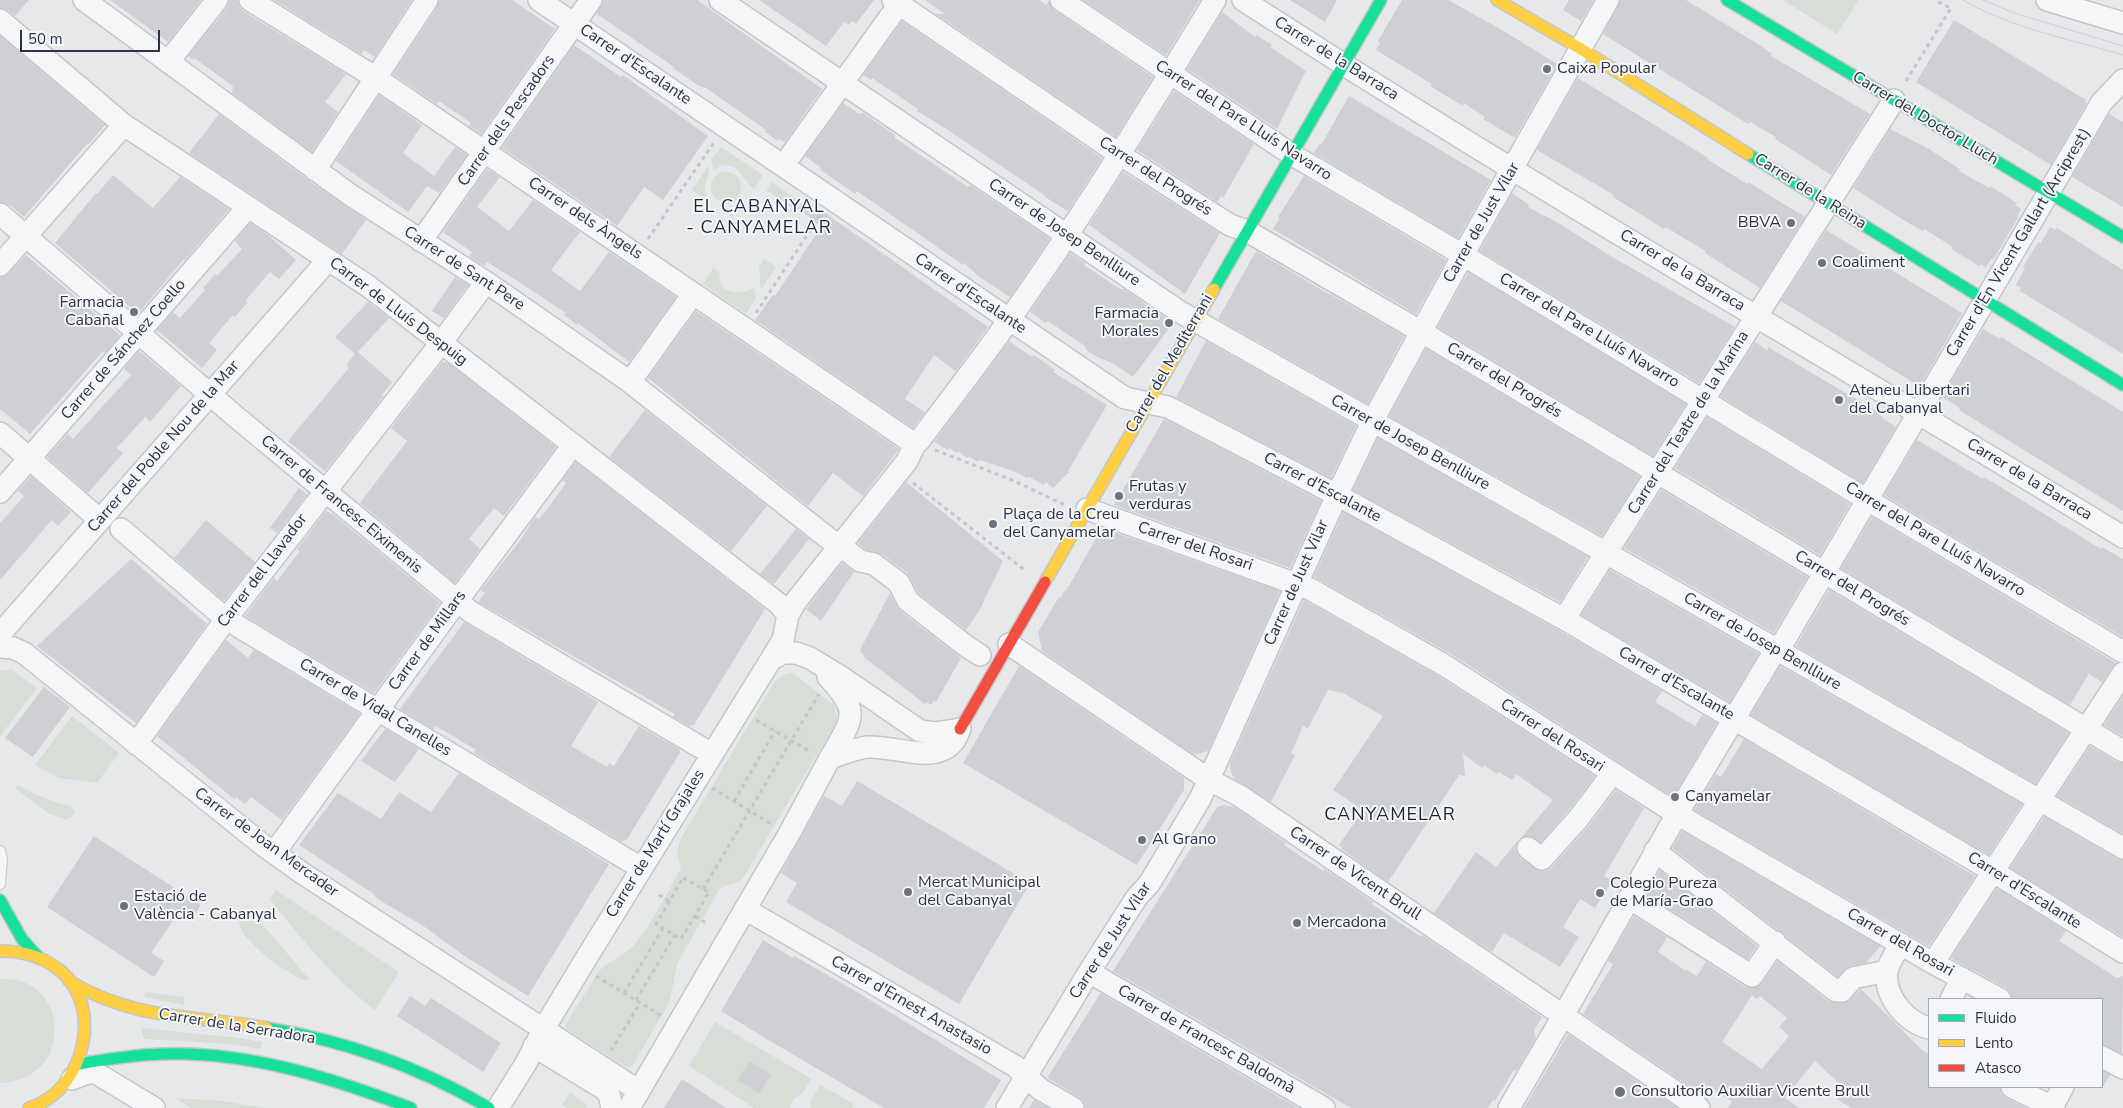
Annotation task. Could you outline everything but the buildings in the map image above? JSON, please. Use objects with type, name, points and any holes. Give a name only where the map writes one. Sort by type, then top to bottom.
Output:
[{"type":"street","name":"Carrer de Sant Pere","points":[[84,0],[349,194],[486,282],[630,382],[842,548],[860,561],[874,564],[899,583],[908,601],[980,655]]},
{"type":"street","points":[[168,62],[218,0]]},
{"type":"street","name":"Carrer dels Àngels","points":[[250,0],[376,78],[637,254],[744,330],[910,441],[920,444]]},
{"type":"street","points":[[315,170],[426,0]]},
{"type":"street","name":"Carrer d'Escalante","points":[[539,0],[1125,398],[1168,407],[1337,495],[1564,619],[1994,872],[2123,952]]},
{"type":"street","name":"Carrer dels Pescadors","points":[[421,241],[591,0]]},
{"type":"street","name":"Carrer de Josep Benlliure","points":[[720,0],[1195,321],[1776,649],[2123,848]]},
{"type":"street","name":"Carrer del Pare Lluís Navarro","points":[[1061,0],[1291,154],[2123,652]]},
{"type":"street","points":[[788,615],[796,601],[842,548],[920,444],[1008,320],[1120,154],[1215,0]]},
{"type":"street","name":"Carrer de la Barraca","points":[[1243,0],[1512,169],[2123,537]]},
{"type":"street","name":"Carrer del Mediterrani","points":[[960,729],[1381,0]]},
{"type":"street","name":"Carrer de la Reina","points":[[1497,0],[1581,49],[1828,204],[2123,385]]},
{"type":"street","name":"Carrer de Just Vilar","points":[[1007,1108],[1089,972],[1137,897],[1154,875],[1200,799],[1337,495],[1372,422],[1462,255],[1608,0]]},
{"type":"street","name":"Carrer del Doctor Lluch","points":[[1727,0],[2123,237]]},
{"type":"street","points":[[2047,0],[2123,23]]},
{"type":"street","points":[[790,155],[843,83],[898,1]]},
{"type":"street","name":"Carrer del Progrés","points":[[898,1],[1120,154],[1230,225],[1247,231],[1420,332],[2123,751]]},
{"type":"street","name":"Carrer de Lluís Despuig","points":[[0,20],[124,125],[368,286],[779,604],[788,615]]},
{"type":"street","name":"Carrer d'En Vicent Gallart (Arciprest)","points":[[1509,1108],[1563,1016],[1655,851],[1776,649],[1784,641],[1866,499],[1919,413],[2102,102],[2121,86]]},
{"type":"street","name":"Carrer del Teatre de la Marina","points":[[1564,619],[1894,100]]},
{"type":"street","points":[[0,265],[124,125]]},
{"type":"street","name":"Carrer de Sánchez Coello","points":[[0,492],[248,207]]},
{"type":"street","name":"Carrer de Francesc Eiximenis","points":[[0,214],[210,395],[456,601],[471,612],[712,754]]},
{"type":"street","name":"Carrer del Poble Nou de la Mar","points":[[0,634],[328,260]]},
{"type":"street","name":"Carrer del Llavador","points":[[136,744],[226,620],[325,490],[441,343],[486,282]]},
{"type":"street","points":[[630,382],[693,294]]},
{"type":"street","points":[[0,433],[100,520]]},
{"type":"street","name":"Carrer de Millars","points":[[274,853],[456,601],[565,456]]},
{"type":"street","name":"Carrer del Rosari","points":[[1087,509],[1310,589],[1444,665],[1677,814],[1933,963],[1998,998]]},
{"type":"street","name":"Carrer de Vidal Canelles","points":[[121,529],[226,620],[641,868]]},
{"type":"street","name":"Carrer de Martí Grajales","points":[[498,1108],[641,868],[772,659],[783,640],[788,615]]},
{"type":"street","name":"Carrer de Vicent Brull","points":[[1008,644],[1208,778],[1240,796],[1699,1108]]},
{"type":"street","name":"Carrer de Joan Mercader","points":[[0,647],[13,648],[24,653],[274,853],[538,1038]]},
{"type":"street","points":[[772,659],[783,653],[796,653],[810,658],[920,731],[935,733],[960,729],[957,738],[949,748],[936,753],[867,747],[822,756]]},
{"type":"street","points":[[538,1038],[634,1099],[745,909],[822,756],[849,724],[852,714],[844,694],[810,658]]},
{"type":"street","points":[[1933,963],[2041,801],[2123,673]]},
{"type":"street","points":[[1528,848],[1542,859],[1578,819],[1612,774]]},
{"type":"street","points":[[1655,851],[1836,991],[1842,991],[1853,978],[1887,971]]},
{"type":"street","points":[[1629,898],[1752,976],[1775,942]]},
{"type":"street","points":[[0,900],[22,939],[39,958]]},
{"type":"street","name":"Carrer d'Ernest Anastasio","points":[[745,909],[1015,1066],[1040,1089],[1073,1108]]},
{"type":"street","points":[[1901,944],[1887,971],[1889,993],[1897,1006],[1910,1018],[1928,1027]]},
{"type":"street","points":[[0,951],[18,952],[39,958],[53,966],[69,981],[82,1005],[85,1019],[86,1040],[74,1072],[54,1096],[29,1108]]},
{"type":"street","name":"Carrer de Francesc Baldomà","points":[[1089,972],[1324,1108]]},
{"type":"street","points":[[1952,998],[1962,978]]},
{"type":"street","name":"Carrer de la Serradora","points":[[69,981],[108,1002],[132,1009],[175,1018],[202,1019],[280,1030],[343,1046],[429,1077],[476,1099],[489,1108]]},
{"type":"street","points":[[538,1038],[610,1094],[612,1108]]},
{"type":"street","name":"Carrer de la Serradora","points":[[74,1072],[103,1058],[144,1053],[170,1052],[220,1055],[324,1077],[411,1108]]},
{"type":"street","points":[[2103,1058],[2123,1068]]},
{"type":"street","points":[[74,1072],[96,1073],[154,1108]]},
{"type":"street","points":[[2014,1088],[2053,1107],[2062,1088]]},
{"type":"lane","points":[[0,851],[2,859],[0,884]]},
{"type":"path","points":[[1894,100],[1951,8],[1934,0]]},
{"type":"path","points":[[637,254],[717,139]]},
{"type":"path","points":[[744,330],[823,211]]},
{"type":"path","points":[[920,444],[1012,480],[1066,506],[1087,509]]},
{"type":"path","points":[[912,482],[1028,572]]},
{"type":"path","points":[[703,889],[822,689]]},
{"type":"path","points":[[749,716],[822,756]]},
{"type":"path","points":[[734,801],[775,731]]},
{"type":"path","points":[[707,785],[778,828]]},
{"type":"path","points":[[683,878],[703,889],[709,892],[681,939],[656,924],[683,878]]},
{"type":"path","points":[[659,895],[669,901]]},
{"type":"path","points":[[695,916],[706,923]]},
{"type":"path","points":[[624,993],[663,928]]},
{"type":"path","points":[[606,1060],[674,935]]},
{"type":"path","points":[[592,974],[666,1018]]},
{"type":"shaded area","points":[[1783,0],[1859,0],[1837,34]]},
{"type":"shaded area","points":[[721,147],[763,175],[754,189],[738,170],[733,167],[728,165],[714,170],[711,160]]},
{"type":"shaded area","points":[[708,166],[709,171],[704,198],[692,190]]},
{"type":"shaded area","points":[[726,172],[732,173],[740,181],[740,193],[732,201],[726,202],[720,201],[712,193],[711,187],[712,181],[720,173]]},
{"type":"shaded area","points":[[772,182],[798,200],[793,208],[766,190]]},
{"type":"shaded area","points":[[764,259],[776,267],[761,290],[759,267]]},
{"type":"shaded area","points":[[713,268],[719,272],[721,286],[729,291],[742,292],[754,287],[756,297],[746,314],[703,284]]},
{"type":"shaded area","points":[[11,669],[37,688],[0,736],[0,671]]},
{"type":"shaded area","points":[[793,673],[834,705],[837,718],[834,726],[743,878],[719,890],[677,964],[670,1001],[633,1065],[629,1067],[624,1066],[568,1030],[566,1024],[599,971],[631,948],[651,921],[681,868],[677,852],[680,840],[775,681],[786,674]]},
{"type":"shaded area","points":[[72,716],[119,753],[97,783],[59,778],[35,765]]},
{"type":"shaded area","points":[[17,785],[46,799],[71,807],[75,811],[66,820],[50,814],[16,789]]},
{"type":"shaded area","points":[[276,890],[399,972],[375,1010],[332,972],[294,929],[270,899]]},
{"type":"shaded area","points":[[249,911],[254,914],[308,978],[307,981],[277,964],[253,945],[240,925],[240,917]]},
{"type":"shaded area","points":[[0,979],[23,982],[40,993],[51,1009],[55,1028],[52,1048],[42,1065],[25,1078],[0,1083]]},
{"type":"shaded area","points":[[145,992],[184,997],[184,1005],[144,997]]},
{"type":"shaded area","points":[[715,1022],[812,1079],[801,1095],[794,1098],[790,1108],[754,1108],[689,1066]]},
{"type":"shaded area","points":[[141,1028],[240,1038],[262,1042],[261,1049],[229,1044],[144,1039]]},
{"type":"shaded area","points":[[820,1085],[854,1104],[852,1108],[811,1108],[810,1101]]},
{"type":"shaded area","points":[[570,1093],[588,1105],[586,1108],[567,1108],[562,1105]]},
{"type":"shaded area","points":[[175,1098],[223,1101],[265,1108],[191,1108]]},
{"type":"tram line","points":[[1963,0],[1981,10],[2041,32],[2123,55]]},
{"type":"tram line","points":[[1983,0],[2014,13],[2123,46]]},
{"type":"traffic: fast","points":[[1214,289],[1381,0]]},
{"type":"traffic: fast","points":[[1727,0],[2123,237]]},
{"type":"traffic: fast","points":[[1748,154],[2123,385]]},
{"type":"traffic: fast","points":[[0,900],[22,939],[39,958]]},
{"type":"traffic: fast","points":[[267,1028],[325,1040],[382,1058],[436,1080],[489,1108]]},
{"type":"traffic: fast","points":[[79,1064],[141,1055],[194,1054],[226,1057],[258,1062],[320,1077],[411,1108]]},
{"type":"traffic: slow","points":[[1497,0],[1581,49],[1748,154]]},
{"type":"traffic: slow","points":[[1045,582],[1214,289]]},
{"type":"traffic: slow","points":[[0,951],[28,954],[54,966],[70,981],[80,1001],[84,1022],[83,1044],[76,1065],[64,1084],[49,1098],[29,1108]]},
{"type":"traffic: slow","points":[[69,981],[94,994],[142,1010],[166,1015],[267,1028]]},
{"type":"traffic: jam","points":[[960,729],[1045,582]]},
{"type":"place","name":"Caixa Popular","points":[[1547,69]]},
{"type":"place","name":"BBVA","points":[[1791,223]]},
{"type":"place","name":"Coaliment","points":[[1822,263]]},
{"type":"place","name":"Farmacia Cabañal","points":[[134,312]]},
{"type":"place","name":"Farmacia Morales","points":[[1169,323]]},
{"type":"place","name":"Ateneu Llibertari del Cabanyal","points":[[1839,400]]},
{"type":"place","name":"Frutas y verduras","points":[[1119,496]]},
{"type":"place","name":"Plaça de la Creu del Canyamelar","points":[[993,524]]},
{"type":"place","name":"Canyamelar","points":[[1675,797]]},
{"type":"place","name":"Al Grano","points":[[1142,840]]},
{"type":"place","name":"Mercat Municipal del Cabanyal","points":[[908,892]]},
{"type":"place","name":"Colegio Pureza de María-Grao","points":[[1600,893]]},
{"type":"place","name":"Estació de València - Cabanyal","points":[[124,906]]},
{"type":"place","name":"Mercadona","points":[[1297,923]]},
{"type":"place","name":"Consultorio Auxiliar Vicente Brull","points":[[1620,1092]]},
{"type":"district","name":"EL CABANYAL - CANYAMELAR","points":[[759,218]]},
{"type":"district","name":"CANYAMELAR","points":[[1390,816]]}]
